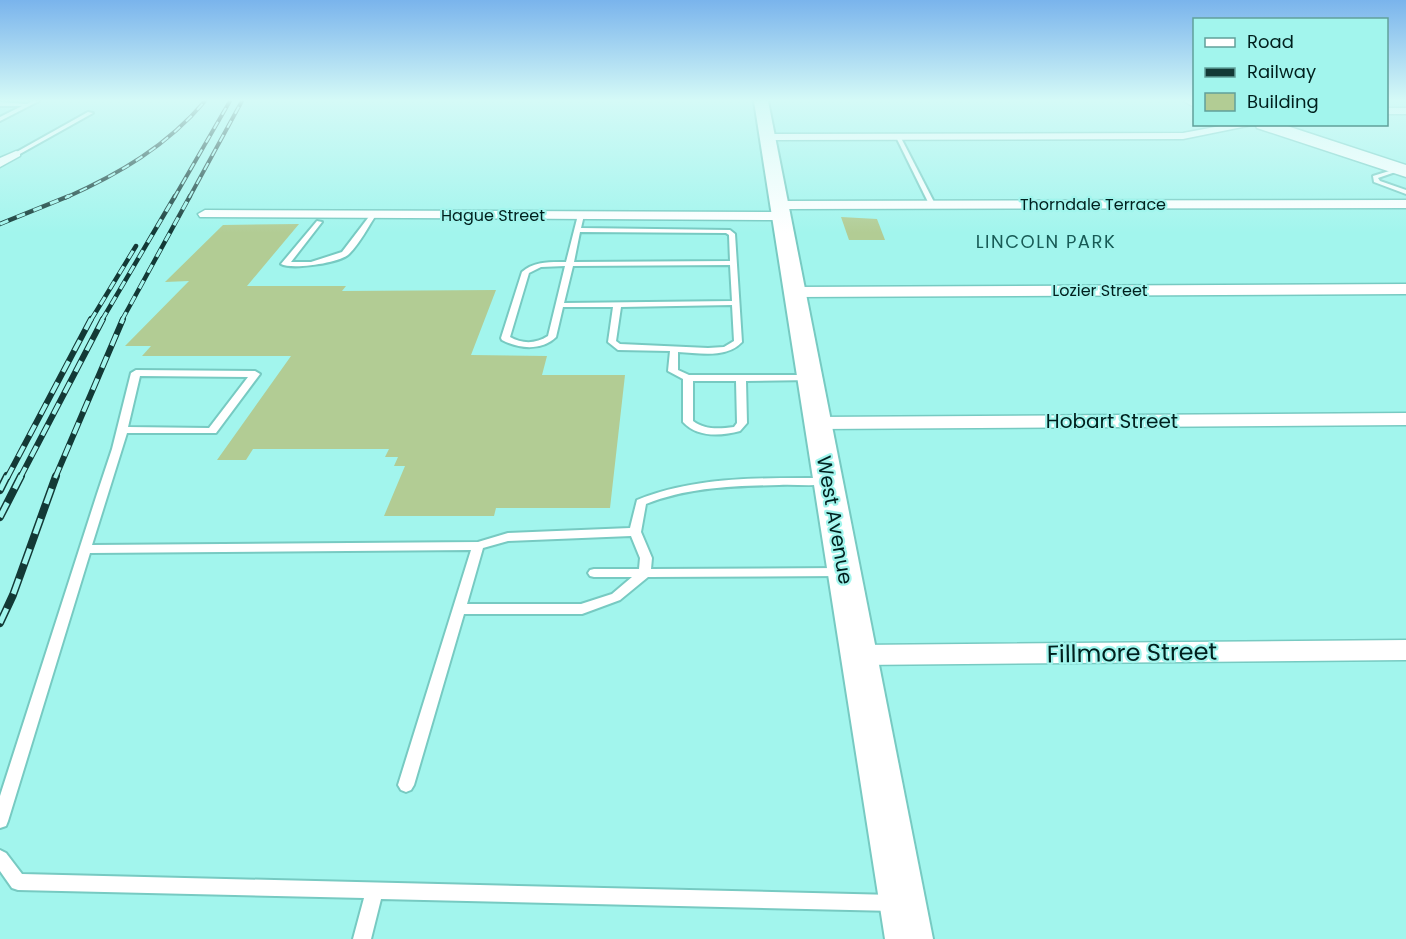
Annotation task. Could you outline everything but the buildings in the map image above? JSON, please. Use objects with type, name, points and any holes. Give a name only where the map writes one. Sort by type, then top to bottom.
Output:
[{"type":"main road","name":"West Avenue","points":[[768,145],[909,939]]},
{"type":"main road","points":[[1327,145],[1404,170]]},
{"type":"street","points":[[0,163],[16,154]]},
{"type":"street","name":"Thorndale Terrace","points":[[780,210],[932,204],[1406,204]]},
{"type":"street","name":"Hague Street","points":[[205,214],[581,215],[780,210]]},
{"type":"street","name":"Lozier Street","points":[[795,292],[1406,289]]},
{"type":"street","name":"Hobart Street","points":[[818,423],[1406,419]]},
{"type":"street","name":"Fillmore Street","points":[[859,656],[1406,650]]},
{"type":"lane","points":[[16,154],[33,145]]},
{"type":"lane","points":[[902,145],[932,204]]},
{"type":"lane","points":[[1404,170],[1375,177],[1377,182],[1406,192]]},
{"type":"lane","points":[[319,222],[285,264],[311,264],[345,254],[374,215]]},
{"type":"lane","points":[[581,215],[568,264],[557,322],[552,337],[547,342],[521,345],[505,338],[526,272],[541,264],[568,264],[733,263]]},
{"type":"lane","points":[[577,230],[728,231],[732,234],[738,342],[734,347],[725,349],[618,347],[612,342],[617,304]]},
{"type":"lane","points":[[560,305],[736,303]]},
{"type":"lane","points":[[674,349],[673,371],[688,378],[810,378]]},
{"type":"lane","points":[[0,821],[102,494],[113,468],[122,430],[136,372],[255,374],[212,431],[122,430]]},
{"type":"lane","points":[[688,378],[688,422],[700,431],[728,431],[737,429],[742,423],[741,378]]},
{"type":"lane","points":[[459,609],[582,609],[616,597],[645,573],[646,558],[635,532],[641,501],[654,495],[682,488],[828,481]]},
{"type":"lane","points":[[85,549],[478,546],[508,537],[635,532]]},
{"type":"lane","points":[[406,785],[478,546]]},
{"type":"lane","points":[[594,573],[844,572]]},
{"type":"lane","points":[[0,858],[18,882],[903,903]]},
{"type":"lane","points":[[362,939],[375,891]]},
{"type":"railway","points":[[65,198],[123,169],[158,145]]},
{"type":"railway","points":[[174,198],[205,145]]},
{"type":"railway","points":[[189,198],[218,145]]},
{"type":"railway","points":[[0,224],[69,196]]},
{"type":"railway","points":[[102,320],[175,196]]},
{"type":"railway","points":[[122,320],[190,196]]},
{"type":"railway","points":[[91,320],[136,246]]},
{"type":"railway","points":[[7,478],[91,319]]},
{"type":"railway","points":[[20,478],[103,319]]},
{"type":"railway","points":[[55,478],[123,319]]},
{"type":"railway","points":[[0,490],[7,476]]},
{"type":"railway","points":[[0,517],[21,476]]},
{"type":"railway","points":[[0,623],[13,595],[56,476]]},
{"type":"district","name":"LINCOLN PARK","points":[[1046,242]]}]
